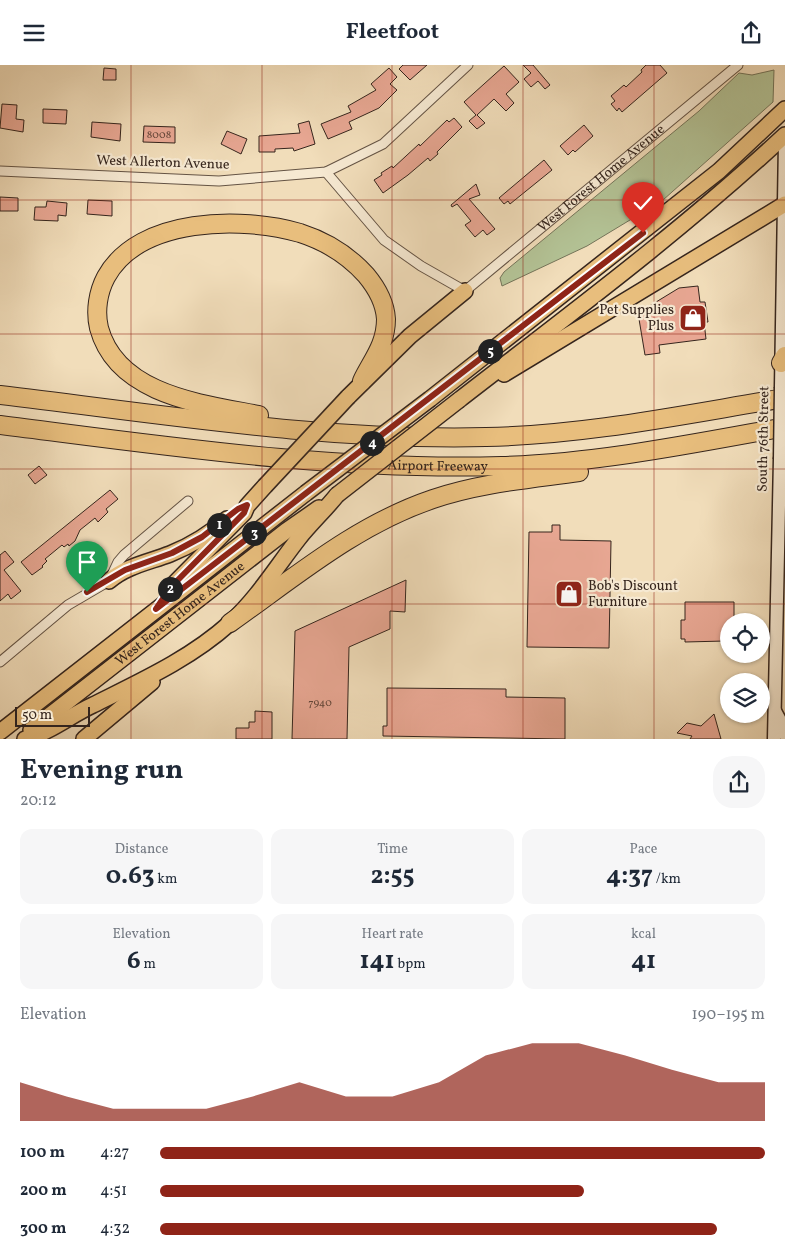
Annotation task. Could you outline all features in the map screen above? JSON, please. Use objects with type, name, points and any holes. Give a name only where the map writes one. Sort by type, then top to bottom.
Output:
[{"type":"highway","points":[[304,431],[275,419],[171,395],[128,372],[104,344],[98,323],[97,303],[102,284],[117,260],[143,242],[160,235],[209,224],[232,223],[269,227],[298,233],[332,247],[354,263],[371,280],[383,303],[386,317],[382,344],[362,381]]},
{"type":"highway","name":"Airport Freeway","points":[[0,395],[304,431],[440,437],[530,435],[624,424],[785,398]]},
{"type":"highway","name":"Airport Freeway","points":[[0,425],[329,464],[426,467],[545,464],[670,448],[785,427]]},
{"type":"highway","points":[[230,623],[333,549],[370,527],[405,510],[440,497],[479,487],[640,463],[670,448]]},
{"type":"main road","name":"West Forest Home Avenue","points":[[0,731],[430,399],[696,189],[785,109]]},
{"type":"main road","name":"West Forest Home Avenue","points":[[20,739],[286,531],[337,495],[659,245],[731,185],[785,135]]},
{"type":"main road","name":"South 76th Street","points":[[774,739],[779,708],[780,590],[777,545],[782,462],[785,141]]},
{"type":"main road","points":[[465,396],[784,204]]},
{"type":"main road","points":[[109,581],[125,570],[172,553],[202,537],[238,509],[247,505],[362,381],[371,377],[410,335],[465,291]]},
{"type":"main road","points":[[84,739],[174,665],[230,623],[258,593],[301,536],[337,495]]},
{"type":"main road","points":[[156,609],[171,587],[244,513],[247,505]]},
{"type":"main road","points":[[777,545],[785,564]]},
{"type":"main road","points":[[26,739],[36,736],[71,716],[174,665]]},
{"type":"main road","points":[[779,708],[785,735]]},
{"type":"street","name":"West Allerton Avenue","points":[[0,171],[219,181],[326,172],[383,145],[468,65]]},
{"type":"street","name":"West Forest Home Avenue","points":[[465,291],[738,65]]},
{"type":"street","points":[[326,172],[384,240],[421,266],[465,291]]},
{"type":"street","points":[[0,662],[68,605],[109,581],[118,562],[124,555],[188,501]]},
{"type":"green space","points":[[774,70],[773,102],[663,200],[587,246],[502,286],[500,278],[504,272],[699,111],[739,73],[752,75]]},
{"type":"building","points":[[403,65],[427,65],[410,80],[399,69]]},
{"type":"building","points":[[523,65],[533,65],[550,85],[545,89],[538,81],[531,87],[524,79],[531,73]]},
{"type":"building","points":[[646,65],[660,65],[667,73],[622,112],[619,108],[617,111],[611,104],[615,101],[611,96],[624,85],[626,87],[642,72],[641,70]]},
{"type":"building","points":[[504,66],[519,82],[506,94],[514,103],[506,111],[494,99],[477,115],[485,123],[477,129],[469,121],[476,115],[464,102]]},
{"type":"building","points":[[104,68],[116,69],[116,80],[103,80]]},
{"type":"building","points":[[389,68],[397,77],[390,84],[397,90],[379,108],[349,122],[352,129],[328,139],[321,124],[351,112],[348,106],[376,90],[371,84]]},
{"type":"building","points":[[2,104],[17,105],[16,119],[24,120],[23,132],[0,128]]},
{"type":"building","points":[[43,109],[67,110],[66,124],[43,123]]},
{"type":"building","points":[[454,118],[462,127],[437,152],[438,154],[430,161],[428,158],[383,193],[374,180],[392,166],[393,168],[419,144],[420,146],[447,120],[449,122]]},
{"type":"building","points":[[309,121],[315,144],[294,151],[293,148],[275,149],[275,152],[259,152],[259,136],[300,133],[298,124]]},
{"type":"building","points":[[92,122],[121,124],[120,141],[91,137]]},
{"type":"building","points":[[584,125],[593,136],[575,152],[573,150],[568,155],[560,146]]},
{"type":"building","points":[[144,126],[175,127],[175,143],[143,142]]},
{"type":"building","points":[[227,131],[247,139],[241,154],[221,144]]},
{"type":"building","points":[[544,160],[552,170],[510,204],[508,201],[504,204],[499,198]]},
{"type":"building","points":[[476,184],[480,195],[469,199],[495,229],[487,235],[483,230],[475,237],[465,225],[471,221],[457,204],[452,207],[451,205]]},
{"type":"building","points":[[0,197],[18,198],[18,211],[0,211]]},
{"type":"building","points":[[88,200],[112,201],[112,216],[87,214]]},
{"type":"building","points":[[47,201],[67,203],[66,216],[58,215],[58,221],[34,220],[35,207],[46,207]]},
{"type":"building","points":[[698,286],[700,302],[705,302],[708,322],[704,322],[706,339],[659,345],[660,353],[645,355],[638,313],[679,288]]},
{"type":"building","points":[[39,466],[47,475],[35,484],[28,475]]},
{"type":"building","points":[[110,490],[118,499],[106,509],[108,512],[98,522],[95,518],[80,530],[75,541],[69,546],[68,544],[64,547],[62,545],[45,559],[47,561],[43,567],[32,575],[21,562]]},
{"type":"building","name":"Bob's Discount Furniture","points":[[552,525],[560,525],[560,540],[611,541],[609,648],[527,647],[529,532],[552,532]]},
{"type":"building","points":[[5,551],[14,562],[4,570],[21,591],[11,599],[8,594],[0,601],[0,555]]},
{"type":"building","points":[[406,580],[405,612],[390,611],[390,629],[349,647],[347,739],[292,739],[295,631]]},
{"type":"building","points":[[685,602],[734,602],[734,613],[720,613],[720,641],[685,642],[685,639],[681,639],[681,620],[685,620]]},
{"type":"building","points":[[387,688],[506,689],[506,697],[565,698],[565,739],[383,736],[383,726],[387,726]]},
{"type":"building","points":[[255,711],[272,712],[272,739],[236,739],[236,728],[249,728],[249,722],[255,722]]},
{"type":"building","points":[[714,714],[721,739],[690,739],[692,736],[677,733],[687,723],[701,726]]},
{"type":"place","name":"Pet Supplies Plus","points":[[693,318]]},
{"type":"place","name":"Bob's Discount Furniture","points":[[569,594]]},
{"type":"route","points":[[87,592],[109,581],[116,574],[172,553],[202,537],[238,509],[247,505],[244,513],[171,587],[156,609],[643,233]]}]
